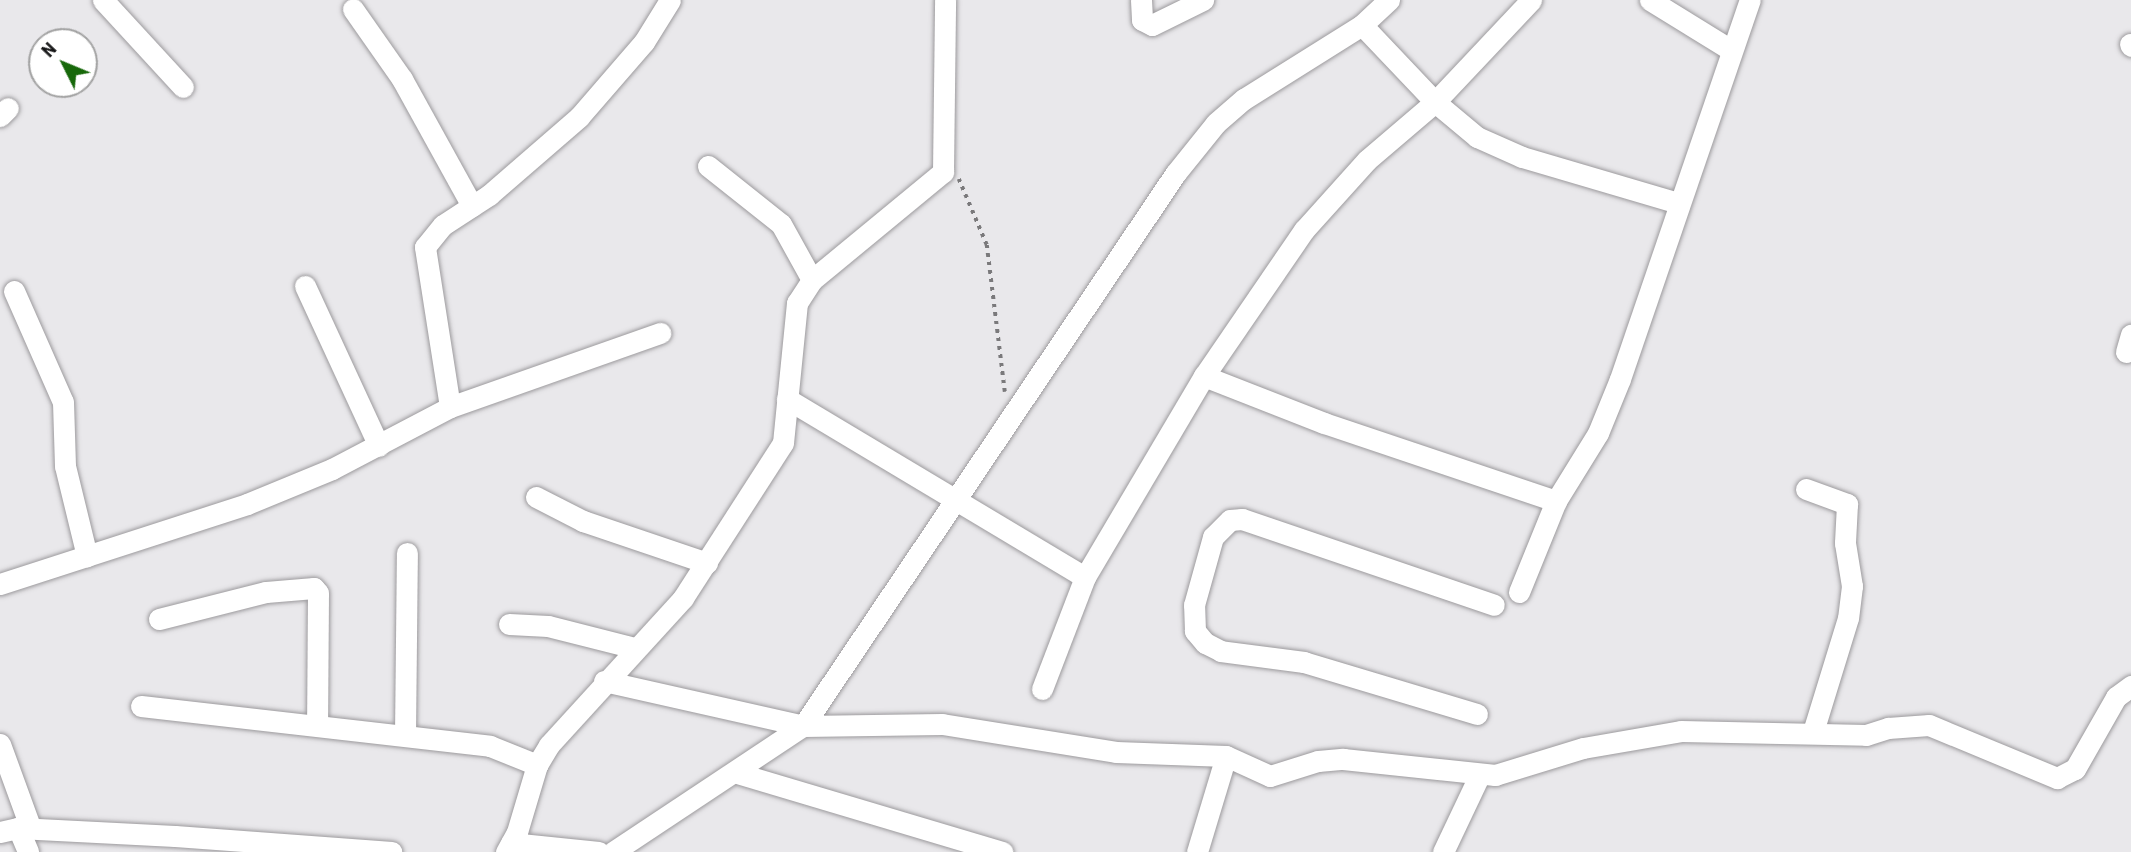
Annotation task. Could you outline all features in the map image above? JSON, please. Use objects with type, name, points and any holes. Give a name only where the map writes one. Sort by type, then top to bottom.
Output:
[{"type":"street","points":[[103,0],[183,88]]},
{"type":"street","points":[[450,407],[425,247],[443,225],[472,206],[579,117],[644,42],[670,0]]},
{"type":"street","points":[[599,852],[508,848],[537,765],[558,733],[683,598],[783,443],[797,303],[813,280],[897,208],[933,184],[943,172],[946,156],[945,0]]},
{"type":"street","points":[[1141,0],[1142,20],[1152,25],[1203,0]]},
{"type":"street","points":[[613,852],[737,773],[803,726],[1175,174],[1216,123],[1244,99],[1362,25],[1389,0]]},
{"type":"street","points":[[1042,689],[1085,577],[1204,376],[1304,230],[1367,160],[1435,102],[1531,0]]},
{"type":"street","points":[[1650,0],[1731,50]]},
{"type":"street","points":[[1520,592],[1556,501],[1598,433],[1620,379],[1678,203],[1750,0]]},
{"type":"street","points":[[352,9],[402,79],[472,206]]},
{"type":"street","points":[[1362,25],[1435,102],[1477,137],[1522,157],[1678,203]]},
{"type":"street","points":[[708,166],[781,224],[813,280]]},
{"type":"street","points":[[305,286],[379,446]]},
{"type":"street","points":[[14,291],[63,402],[65,466],[87,556]]},
{"type":"street","points":[[0,584],[247,504],[379,446],[450,407],[660,333]]},
{"type":"street","points":[[1204,376],[1324,423],[1556,501]]},
{"type":"street","points":[[787,399],[1085,577]]},
{"type":"street","points":[[1806,489],[1847,504],[1845,543],[1852,586],[1848,618],[1813,732]]},
{"type":"street","points":[[536,497],[583,521],[707,563]]},
{"type":"street","points":[[1477,713],[1304,662],[1221,651],[1205,643],[1195,631],[1194,606],[1213,537],[1230,520],[1242,519],[1494,606]]},
{"type":"street","points":[[405,735],[407,553]]},
{"type":"street","points":[[159,619],[266,592],[314,588],[318,593],[317,724]]},
{"type":"street","points":[[509,624],[548,626],[635,648]]},
{"type":"street","points":[[604,681],[803,726],[942,724],[1116,752],[1226,756],[1270,776],[1318,761],[1343,759],[1494,775],[1583,748],[1681,731],[1813,732],[1866,736],[1929,725],[2057,778],[2075,769],[2116,697],[2131,686]]},
{"type":"street","points":[[141,706],[317,724],[490,746],[537,765]]},
{"type":"street","points":[[0,744],[17,830],[28,852]]},
{"type":"street","points":[[1197,852],[1226,756]]},
{"type":"street","points":[[737,773],[1002,852]]},
{"type":"street","points":[[1443,852],[1480,774]]},
{"type":"street","points":[[17,830],[177,844],[391,852]]},
{"type":"path","points":[[946,156],[987,245],[1009,421]]}]
